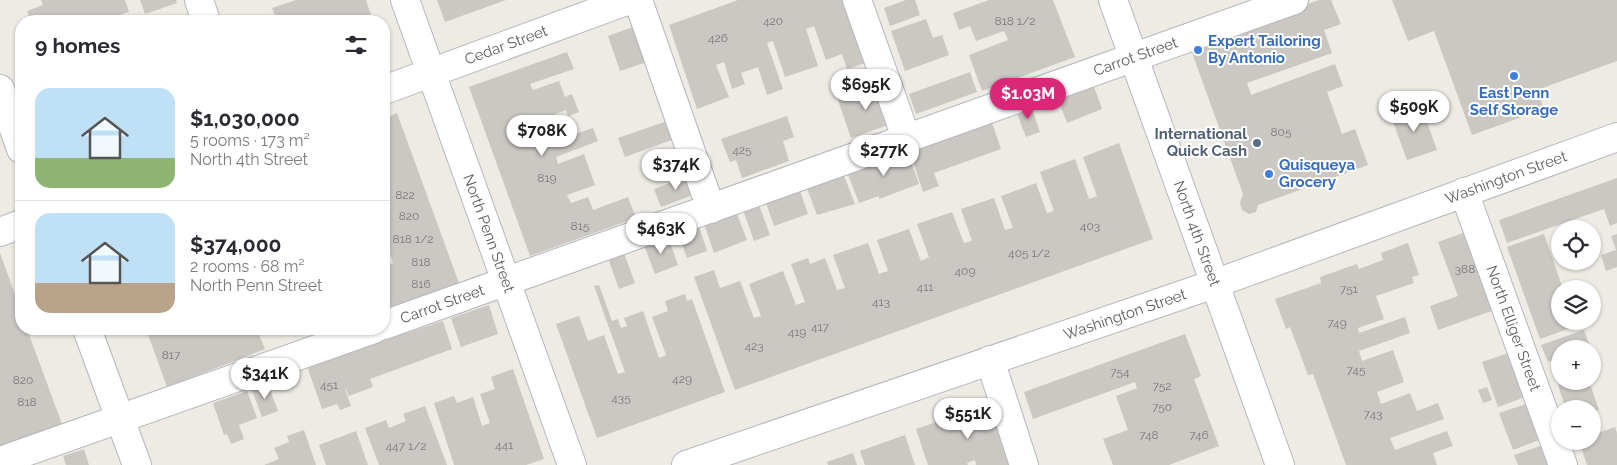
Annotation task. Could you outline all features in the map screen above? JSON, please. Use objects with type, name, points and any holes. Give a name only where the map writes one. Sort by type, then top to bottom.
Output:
[{"type":"street","points":[[199,0],[204,15]]},
{"type":"street","name":"North Penn Street","points":[[405,0],[572,465]]},
{"type":"street","name":"Cedar Street","points":[[390,88],[629,0]]},
{"type":"street","points":[[638,0],[711,209]]},
{"type":"street","points":[[857,0],[907,140]]},
{"type":"street","name":"North 4th Street","points":[[1113,0],[1280,465]]},
{"type":"street","name":"Carrot Street","points":[[390,323],[507,283],[1294,0]]},
{"type":"street","points":[[0,89],[15,131]]},
{"type":"street","name":"Washington Street","points":[[686,465],[1214,284],[1617,137]]},
{"type":"street","name":"North Elliger Street","points":[[1464,192],[1563,465]]},
{"type":"street","points":[[0,232],[15,226]]},
{"type":"street","points":[[89,335],[137,465]]},
{"type":"street","points":[[0,461],[120,417],[322,337],[335,335]]},
{"type":"street","points":[[990,360],[1024,465]]},
{"type":"building","points":[[41,0],[125,0],[129,12],[120,15],[29,15],[27,11],[43,5]]},
{"type":"building","points":[[140,0],[176,0],[177,3],[145,14]]},
{"type":"building","points":[[296,0],[366,0],[371,15],[275,15],[272,8]]},
{"type":"building","points":[[437,0],[506,0],[445,22]]},
{"type":"building","points":[[738,0],[852,0],[868,62],[847,69],[842,54],[826,60],[814,26],[806,29],[818,66],[785,77],[773,41],[769,42],[767,43],[783,89],[767,95],[758,67],[741,73],[745,84],[732,89],[724,62],[716,65],[729,97],[697,109],[669,25]]},
{"type":"building","points":[[906,0],[915,0],[920,15],[890,26],[884,8]]},
{"type":"building","points":[[989,0],[1053,0],[1075,57],[982,91],[969,55],[1008,40],[1004,31],[976,41],[970,26],[959,30],[953,13]]},
{"type":"building","points":[[1319,0],[1331,0],[1341,24],[1324,30],[1332,53],[1247,83],[1251,95],[1335,64],[1343,86],[1327,92],[1342,134],[1355,129],[1368,165],[1258,205],[1256,212],[1249,214],[1242,210],[1240,203],[1243,194],[1190,47]]},
{"type":"building","name":"East Penn Self Storage","points":[[1392,0],[1617,0],[1617,61],[1537,90],[1544,109],[1472,135],[1434,31],[1408,41]]},
{"type":"building","points":[[926,19],[933,38],[942,35],[949,55],[905,71],[891,31]]},
{"type":"building","points":[[638,25],[650,61],[620,71],[608,36]]},
{"type":"building","points":[[567,52],[574,69],[530,84],[533,90],[559,81],[565,97],[572,94],[579,112],[568,116],[566,110],[542,119],[545,126],[569,117],[575,134],[593,128],[598,141],[556,157],[558,164],[584,154],[595,185],[567,195],[571,203],[588,197],[593,210],[628,197],[636,218],[530,256],[469,87]]},
{"type":"building","points":[[970,72],[977,92],[916,114],[909,94]]},
{"type":"building","points":[[1092,81],[1102,109],[1067,123],[1056,94]]},
{"type":"building","points":[[880,84],[894,123],[851,138],[838,100]]},
{"type":"building","points":[[1030,104],[1040,132],[1026,137],[1015,109]]},
{"type":"building","points":[[1421,105],[1437,150],[1407,160],[1391,116]]},
{"type":"building","points":[[397,113],[459,283],[390,308],[390,264],[393,263],[390,254],[390,116]]},
{"type":"building","points":[[787,116],[794,137],[783,141],[789,161],[742,178],[736,160],[730,162],[721,139]]},
{"type":"building","points":[[990,117],[1001,149],[934,173],[939,186],[923,192],[908,147]]},
{"type":"building","points":[[670,120],[677,138],[625,157],[618,138]]},
{"type":"building","points":[[1119,143],[1153,239],[735,390],[694,277],[714,270],[720,288],[740,281],[754,318],[761,316],[749,284],[783,271],[796,305],[805,302],[791,264],[808,258],[810,264],[825,258],[837,290],[845,288],[833,255],[868,243],[879,274],[888,271],[877,240],[909,229],[921,261],[929,257],[917,224],[952,212],[964,243],[972,241],[961,209],[994,198],[1005,230],[1013,228],[1001,196],[1036,183],[1047,213],[1054,211],[1040,172],[1075,159],[1089,199],[1097,196],[1083,157]]},
{"type":"building","points":[[907,150],[919,184],[879,199],[879,196],[859,203],[847,172]]},
{"type":"building","points":[[843,173],[855,204],[817,215],[806,186]]},
{"type":"building","points":[[691,175],[698,193],[661,207],[654,189]]},
{"type":"building","points":[[1617,178],[1617,223],[1610,226],[1604,209],[1573,220],[1551,220],[1551,228],[1507,243],[1499,220]]},
{"type":"building","points":[[799,188],[808,214],[774,226],[765,200]]},
{"type":"building","points":[[758,202],[770,235],[754,241],[742,207]]},
{"type":"building","points":[[735,209],[747,240],[714,253],[703,221]]},
{"type":"building","points":[[698,223],[707,251],[687,258],[677,230]]},
{"type":"building","points":[[1469,231],[1497,309],[1438,330],[1430,306],[1458,296],[1438,242]]},
{"type":"building","points":[[1544,234],[1551,254],[1551,270],[1556,270],[1560,280],[1551,280],[1551,330],[1565,330],[1540,339],[1507,247]]},
{"type":"building","points":[[1617,234],[1617,267],[1606,271],[1601,255],[1616,250],[1611,236]]},
{"type":"building","points":[[668,237],[678,265],[655,274],[644,245]]},
{"type":"building","points":[[1408,243],[1419,275],[1412,277],[1414,283],[1376,296],[1384,319],[1358,328],[1359,333],[1405,317],[1410,333],[1359,351],[1362,361],[1393,350],[1404,382],[1377,392],[1381,404],[1410,393],[1417,411],[1438,403],[1444,419],[1390,438],[1395,450],[1447,431],[1453,446],[1433,453],[1437,465],[1346,465],[1313,374],[1308,375],[1290,327],[1286,329],[1275,299],[1321,283],[1320,277],[1357,264],[1359,269],[1383,260],[1381,253]]},
{"type":"building","points":[[0,253],[15,294],[15,335],[29,335],[62,424],[0,446]]},
{"type":"building","points":[[624,253],[635,283],[619,289],[608,258]]},
{"type":"building","points":[[599,285],[612,321],[618,319],[621,328],[627,326],[624,318],[643,311],[659,358],[666,355],[652,317],[668,311],[665,301],[685,294],[687,301],[692,299],[725,392],[597,438],[556,324],[579,316],[588,341],[604,335],[618,374],[625,372],[594,286]]},
{"type":"building","points":[[489,305],[498,334],[461,347],[451,318]]},
{"type":"building","points":[[443,321],[452,349],[370,379],[373,387],[349,396],[344,385],[351,406],[340,410],[337,404],[322,409],[307,366]]},
{"type":"building","points":[[1584,330],[1588,340],[1555,340]]},
{"type":"building","points":[[1185,334],[1201,376],[1194,379],[1219,446],[1169,465],[1113,465],[1103,439],[1128,430],[1116,396],[1137,388],[1135,382],[1033,419],[1024,392]]},
{"type":"building","points":[[148,335],[259,335],[265,349],[167,387]]},
{"type":"building","points":[[1551,342],[1551,361],[1548,362],[1541,345]]},
{"type":"building","points":[[1511,352],[1528,396],[1498,407],[1482,362]]},
{"type":"building","points":[[513,369],[544,459],[526,465],[454,465],[434,403],[454,396],[457,403],[473,397],[482,426],[490,423],[480,394],[495,389],[491,377]]},
{"type":"building","points":[[268,384],[278,411],[262,417],[252,390]]},
{"type":"building","points":[[1487,387],[1492,400],[1483,403],[1478,390]]},
{"type":"building","points":[[1560,390],[1592,390],[1596,400],[1563,400]]},
{"type":"building","points":[[247,391],[257,418],[239,425],[244,439],[231,444],[227,434],[224,435],[213,403]]},
{"type":"building","points":[[994,402],[1017,465],[976,465],[975,460],[967,463],[968,465],[928,465],[916,429]]},
{"type":"building","points":[[1529,403],[1542,439],[1513,450],[1499,413]]},
{"type":"building","points":[[425,406],[447,465],[379,465],[365,428],[386,420],[389,428],[406,421],[403,414]]},
{"type":"building","points":[[1615,427],[1617,433],[1617,465],[1587,465],[1582,450],[1601,450],[1601,432]]},
{"type":"building","points":[[304,430],[316,465],[264,465],[279,459],[274,448],[289,442],[287,436]]},
{"type":"building","points":[[356,431],[368,465],[326,465],[319,445]]},
{"type":"building","points":[[905,435],[915,465],[865,465],[860,451]]},
{"type":"building","points":[[1546,444],[1553,465],[1518,465],[1514,455]]},
{"type":"building","points":[[84,449],[89,465],[66,465],[63,456]]},
{"type":"building","points":[[853,453],[857,465],[828,465],[827,462]]},
{"type":"place","name":"Expert Tailoring By Antonio","points":[[1198,50]]},
{"type":"place","name":"East Penn Self Storage","points":[[1514,76]]},
{"type":"place","name":"International Quick Cash","points":[[1257,143]]},
{"type":"place","name":"Quisqueya Grocery","points":[[1269,174]]}]
